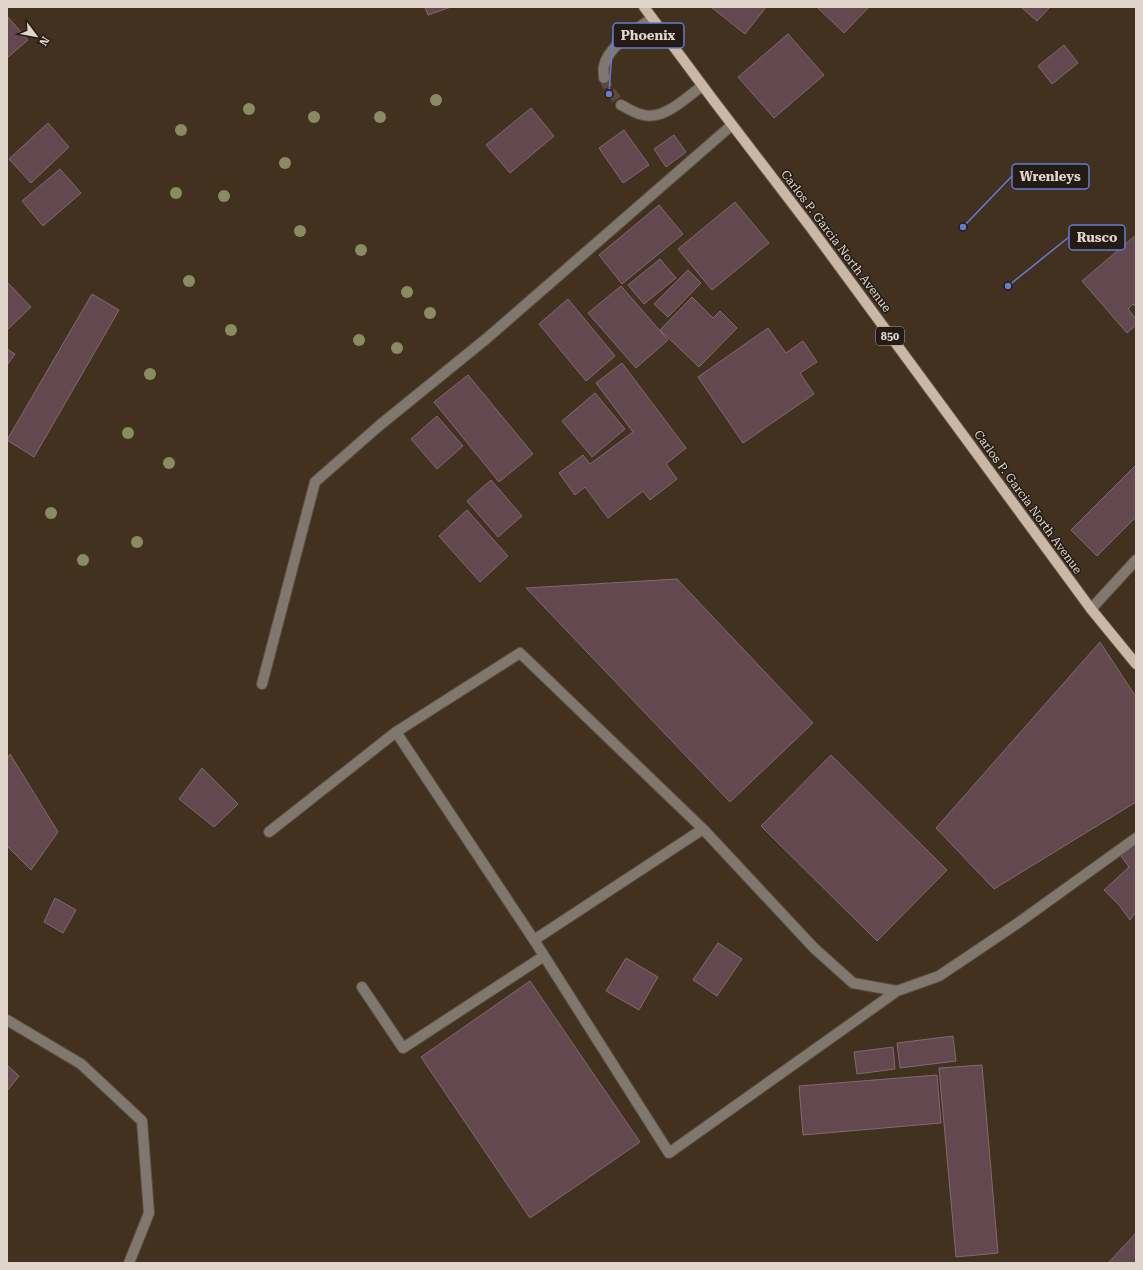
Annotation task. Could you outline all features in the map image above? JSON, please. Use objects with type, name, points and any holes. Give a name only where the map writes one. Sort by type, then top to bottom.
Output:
[{"type":"main road","name":"Carlos P. Garcia North Avenue","points":[[644,7],[702,86],[816,234],[1091,609],[1136,664]]},
{"type":"street","points":[[604,78],[604,66],[608,55],[615,46],[652,18]]},
{"type":"street","points":[[621,105],[636,113],[646,116],[656,116],[665,113],[702,86]]},
{"type":"street","points":[[262,684],[315,482],[380,425],[486,339],[732,125]]},
{"type":"street","points":[[1091,609],[1136,560]]},
{"type":"street","points":[[268,832],[396,732],[520,653],[703,829],[814,948],[853,983],[897,991]]},
{"type":"street","points":[[396,732],[534,940],[669,1153],[897,991],[939,976],[1018,923],[1136,838]]},
{"type":"street","points":[[534,940],[703,829]]},
{"type":"street","points":[[362,987],[403,1048],[544,956]]},
{"type":"street","points":[[7,1020],[80,1064],[142,1121],[149,1213],[129,1263]]},
{"type":"building","points":[[425,7],[451,7],[428,15]]},
{"type":"building","points":[[711,7],[766,7],[745,34]]},
{"type":"building","points":[[817,7],[869,7],[844,33]]},
{"type":"building","points":[[1021,7],[1050,7],[1037,21]]},
{"type":"building","points":[[7,16],[28,40],[7,58]]},
{"type":"building","points":[[788,34],[824,75],[774,118],[738,77]]},
{"type":"building","points":[[1064,45],[1078,63],[1052,84],[1038,66]]},
{"type":"building","points":[[531,108],[554,136],[510,173],[486,145]]},
{"type":"building","points":[[48,123],[69,147],[31,183],[9,159]]},
{"type":"building","points":[[624,130],[649,165],[623,183],[599,148]]},
{"type":"building","points":[[674,135],[686,152],[666,167],[654,149]]},
{"type":"building","points":[[60,169],[81,193],[43,226],[22,201]]},
{"type":"building","points":[[735,202],[769,243],[712,290],[678,249]]},
{"type":"building","points":[[659,205],[683,234],[622,284],[599,255]]},
{"type":"building","points":[[1136,235],[1136,307],[1133,304],[1128,309],[1136,319],[1136,325],[1127,333],[1082,281]]},
{"type":"building","points":[[660,259],[676,278],[644,304],[628,285]]},
{"type":"building","points":[[688,270],[701,283],[668,317],[654,304]]},
{"type":"building","points":[[7,282],[31,307],[7,330]]},
{"type":"building","points":[[621,286],[668,340],[636,368],[588,313]]},
{"type":"building","points":[[92,294],[119,310],[34,457],[7,440]]},
{"type":"building","points":[[692,297],[713,318],[720,311],[737,328],[699,367],[660,330]]},
{"type":"building","points":[[568,299],[615,356],[586,381],[539,324]]},
{"type":"building","points":[[768,328],[786,353],[803,341],[817,362],[800,373],[814,394],[743,443],[698,377]]},
{"type":"building","points":[[7,349],[15,354],[7,365]]},
{"type":"building","points":[[622,363],[686,448],[666,464],[677,479],[650,500],[643,491],[608,518],[585,487],[575,495],[559,473],[583,455],[590,464],[633,432],[596,383]]},
{"type":"building","points":[[468,375],[533,454],[499,482],[434,402]]},
{"type":"building","points":[[595,393],[625,429],[592,457],[562,421]]},
{"type":"building","points":[[437,416],[463,446],[437,469],[411,439]]},
{"type":"building","points":[[1136,465],[1136,517],[1097,556],[1071,530]]},
{"type":"building","points":[[491,480],[522,516],[498,537],[467,501]]},
{"type":"building","points":[[467,510],[508,556],[480,582],[439,536]]},
{"type":"building","points":[[677,579],[813,723],[730,802],[526,588]]},
{"type":"building","points":[[1100,642],[1136,697],[1136,802],[994,889],[936,828]]},
{"type":"building","points":[[10,754],[58,832],[31,870],[7,846],[7,759]]},
{"type":"building","points":[[831,755],[947,870],[877,941],[761,826]]},
{"type":"building","points":[[202,768],[238,804],[214,827],[179,799]]},
{"type":"building","points":[[1136,844],[1136,912],[1130,920],[1119,905],[1104,890],[1129,867],[1121,856]]},
{"type":"building","points":[[55,898],[76,910],[63,933],[44,922]]},
{"type":"building","points":[[718,943],[742,959],[717,996],[693,980]]},
{"type":"building","points":[[626,958],[658,977],[639,1010],[606,991]]},
{"type":"building","points":[[530,981],[640,1142],[530,1218],[421,1057]]},
{"type":"building","points":[[953,1036],[956,1061],[900,1068],[897,1043]]},
{"type":"building","points":[[893,1047],[895,1069],[857,1074],[854,1052]]},
{"type":"building","points":[[7,1065],[19,1076],[7,1091]]},
{"type":"building","points":[[982,1065],[998,1253],[956,1257],[939,1068]]},
{"type":"building","points":[[937,1075],[941,1123],[803,1135],[799,1086]]},
{"type":"building","points":[[1136,1233],[1136,1263],[1108,1263]]},
{"type":"tunnel","points":[[604,78],[608,88],[621,105]]},
{"type":"place","name":"Phoenix","points":[[609,94]]},
{"type":"place","name":"Wrenleys","points":[[963,227]]},
{"type":"place","name":"Rusco","points":[[1008,286]]}]
